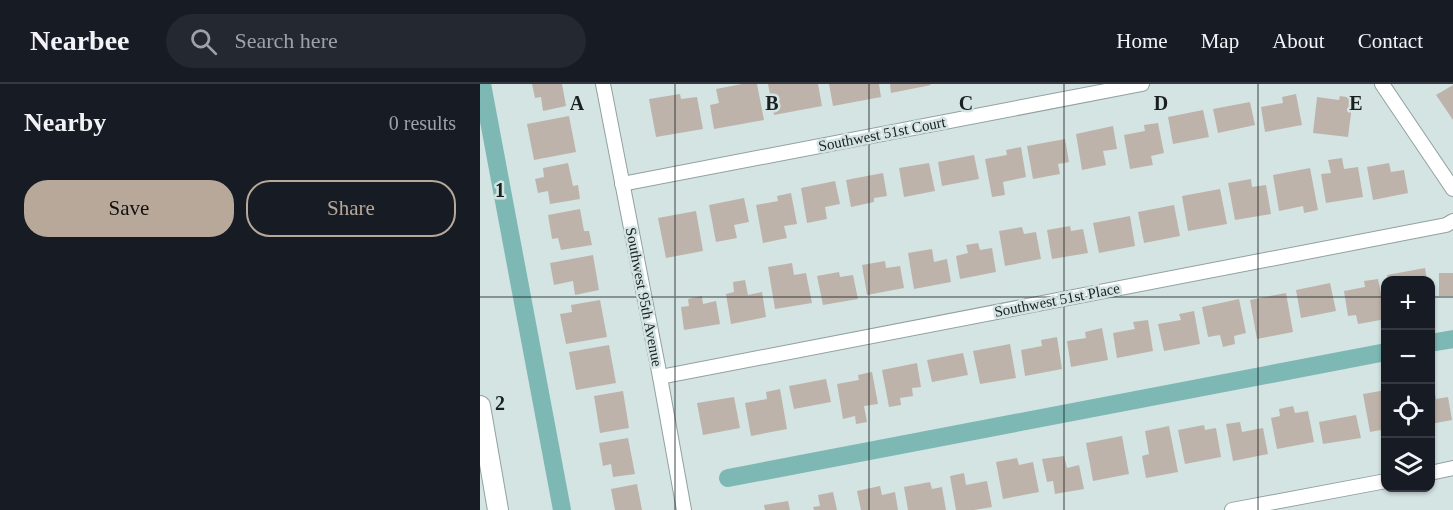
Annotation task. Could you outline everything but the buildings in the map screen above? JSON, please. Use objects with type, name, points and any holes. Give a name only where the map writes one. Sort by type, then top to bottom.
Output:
[{"type":"main road","points":[[480,406],[498,510]]},
{"type":"street","name":"Southwest 95th Avenue","points":[[603,84],[684,510]]},
{"type":"street","name":"Southwest 51st Court","points":[[622,184],[1142,84]]},
{"type":"street","points":[[1382,84],[1453,189]]},
{"type":"street","name":"Southwest 51st Place","points":[[660,377],[1446,225],[1453,221]]},
{"type":"street","points":[[1435,471],[1453,468]]},
{"type":"street","points":[[1232,510],[1381,482]]},
{"type":"waterway","points":[[482,84],[562,510]]},
{"type":"waterway","points":[[1435,342],[1453,339]]},
{"type":"waterway","points":[[728,478],[1381,353]]}]
